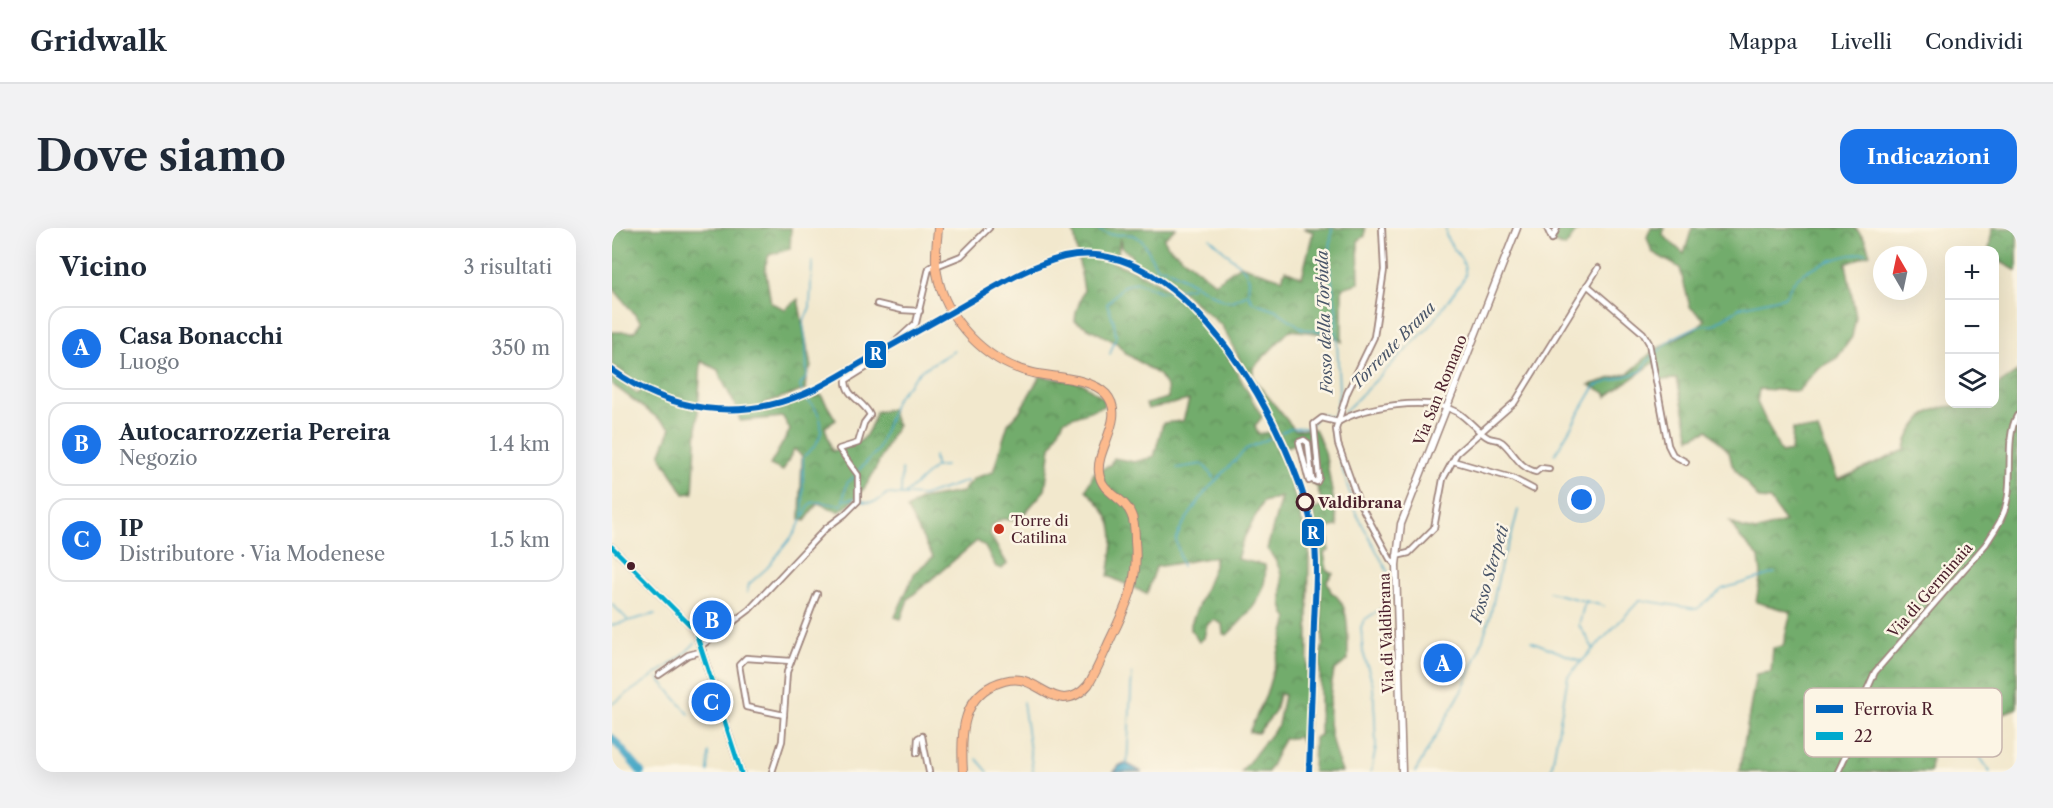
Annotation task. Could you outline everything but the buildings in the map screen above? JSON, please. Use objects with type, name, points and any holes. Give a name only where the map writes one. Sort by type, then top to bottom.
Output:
[{"type":"main road","points":[[938,228],[936,265],[940,286],[951,308],[970,335],[989,354],[1018,369],[1087,384],[1107,394],[1113,405],[1113,417],[1099,466],[1100,477],[1108,491],[1131,512],[1137,554],[1137,573],[1132,592],[1088,685],[1076,695],[1065,698],[1019,680],[1002,681],[987,688],[975,700],[966,719],[962,742],[963,772]]},
{"type":"street","points":[[659,675],[702,648],[749,610],[825,529],[858,501],[858,475],[839,449],[858,443],[870,413],[847,389],[846,380],[870,365],[911,328],[920,311],[929,268],[961,256],[989,228]]},
{"type":"street","name":"Via di Valdibrana","points":[[1382,228],[1384,270],[1373,339],[1347,393],[1338,422],[1338,444],[1358,500],[1390,559],[1396,565],[1402,772]]},
{"type":"street","name":"Via San Romano","points":[[1396,565],[1401,524],[1517,228]]},
{"type":"street","points":[[1547,228],[1552,239],[1557,228]]},
{"type":"street","points":[[1396,556],[1409,553],[1434,528],[1443,478],[1453,461],[1462,447],[1515,402],[1598,268]]},
{"type":"street","points":[[1587,285],[1644,333],[1649,342],[1668,445],[1673,455],[1686,462]]},
{"type":"street","points":[[877,303],[902,310],[920,311]]},
{"type":"street","points":[[1309,481],[1299,442],[1304,440],[1308,443],[1312,480],[1317,482],[1319,478],[1314,426],[1317,420],[1329,419],[1338,422],[1355,412],[1374,408],[1438,404],[1471,420],[1482,432],[1501,441],[1527,469],[1536,472],[1541,468],[1548,470]]},
{"type":"street","name":"Via di Germinaia","points":[[1868,688],[1875,672],[1986,544],[2001,521],[2008,501],[2012,429],[2017,416]]},
{"type":"street","points":[[1453,461],[1512,478],[1533,489]]},
{"type":"street","points":[[612,547],[691,625],[702,648],[741,772]]},
{"type":"street","points":[[772,772],[781,746],[786,677],[817,594]]},
{"type":"street","points":[[784,715],[746,707],[739,665],[746,658],[791,661]]},
{"type":"street","points":[[917,753],[918,738],[922,736],[928,772]]},
{"type":"street","name":"Via di Germinaia","points":[[1838,772],[1845,757]]},
{"type":"green space","points":[[612,228],[791,228],[790,249],[769,255],[765,266],[771,303],[785,309],[798,299],[811,367],[806,376],[805,390],[764,403],[766,412],[821,395],[836,420],[825,427],[832,451],[861,440],[866,436],[876,412],[891,409],[897,426],[874,473],[860,494],[850,503],[839,512],[818,503],[805,521],[800,519],[802,456],[794,449],[783,471],[770,465],[790,430],[783,417],[740,421],[718,370],[701,361],[693,493],[684,494],[660,455],[671,428],[612,384],[612,375],[638,394],[643,387],[612,365],[612,332],[634,332],[641,322],[612,287]]},
{"type":"green space","points":[[1073,228],[1176,228],[1164,239],[1168,246],[1215,283],[1240,265],[1282,279],[1285,270],[1302,277],[1313,232],[1303,228],[1365,228],[1365,236],[1358,241],[1359,283],[1342,288],[1342,342],[1332,335],[1290,330],[1253,368],[1253,378],[1295,430],[1315,429],[1325,452],[1338,526],[1328,528],[1329,551],[1324,553],[1327,570],[1333,573],[1327,581],[1331,592],[1338,597],[1342,605],[1348,632],[1348,660],[1334,671],[1329,711],[1330,733],[1342,772],[1313,772],[1314,738],[1320,735],[1320,659],[1323,644],[1319,553],[1313,510],[1323,506],[1317,487],[1311,482],[1295,444],[1286,447],[1222,326],[1169,280],[1131,262],[1131,255],[1121,247],[1120,237],[1118,254],[1113,255],[1111,262],[1142,274],[1167,288],[1204,322],[1219,342],[1262,417],[1255,426],[1258,434],[1268,432],[1289,476],[1309,545],[1307,722],[1304,745],[1298,737],[1284,739],[1268,772],[1241,772],[1278,725],[1284,695],[1279,694],[1275,712],[1258,733],[1249,732],[1266,695],[1288,619],[1282,603],[1280,570],[1267,549],[1281,497],[1263,502],[1242,542],[1237,559],[1265,565],[1264,586],[1255,604],[1227,635],[1223,634],[1222,624],[1214,620],[1207,624],[1204,638],[1199,642],[1191,630],[1191,624],[1214,566],[1214,557],[1156,567],[1147,594],[1108,576],[1112,529],[1104,511],[1086,490],[1094,473],[1110,465],[1114,458],[1134,462],[1154,457],[1163,423],[1183,421],[1189,400],[1148,409],[1146,404],[1168,398],[1167,387],[1158,374],[1125,353],[1117,343],[1075,321],[1084,290]]},
{"type":"green space","points":[[1560,228],[1579,228],[1565,247],[1552,242]]},
{"type":"green space","points":[[1651,228],[1664,228],[1663,235],[1684,254],[1692,228],[1855,228],[1865,240],[1870,254],[1846,264],[1856,317],[1852,337],[1837,358],[1817,369],[1798,391],[1759,389],[1757,402],[1781,453],[1791,451],[1793,429],[1818,430],[1838,480],[1905,450],[1913,429],[1921,419],[1936,409],[1999,408],[1999,384],[2017,372],[2017,708],[2002,714],[2002,688],[1804,688],[1804,757],[1931,757],[1930,772],[1739,772],[1756,674],[1771,672],[1773,648],[1783,646],[1791,612],[1756,602],[1761,574],[1759,557],[1741,539],[1730,522],[1756,531],[1785,522],[1770,500],[1759,499],[1732,465],[1729,452],[1708,430],[1690,438],[1677,379],[1660,380],[1655,362],[1606,397],[1606,393],[1589,385],[1629,373],[1654,350],[1695,329],[1705,320],[1690,307],[1680,268],[1652,252],[1647,237]]},
{"type":"green space","points":[[1992,228],[2017,228],[2017,271],[1999,261],[1999,246],[1990,246]]},
{"type":"green space","points":[[1040,376],[1082,383],[1104,399],[1104,406],[1064,420],[1051,447],[1045,490],[1018,521],[1002,519],[991,526],[990,535],[1007,564],[1002,569],[996,567],[985,547],[977,541],[908,599],[901,619],[895,617],[915,572],[933,557],[907,509],[921,499],[962,492],[974,478],[993,472],[1008,424],[1019,412]]},
{"type":"water","points":[[1127,764],[1142,772],[1114,772],[1120,765]]},
{"type":"waterway","points":[[1096,228],[1108,234],[1135,236],[1145,245],[1157,268],[1165,268],[1223,300],[1232,301],[1248,294]]},
{"type":"waterway","name":"Torrente Brana","points":[[1332,228],[1329,263],[1336,308],[1339,394],[1331,430],[1355,511],[1391,578],[1392,595],[1388,604],[1364,620],[1361,627],[1363,652],[1373,685],[1376,747],[1371,772]]},
{"type":"waterway","name":"Torrente Brana","points":[[1344,412],[1430,326],[1465,277],[1463,263],[1448,240],[1446,228]]},
{"type":"waterway","name":"Fosso della Torbida","points":[[1210,238],[1244,269],[1249,279],[1248,294],[1253,302],[1276,310],[1303,329],[1335,333]]},
{"type":"waterway","name":"Fosso Sterpeti","points":[[1555,454],[1595,386],[1642,371],[1648,361],[1673,338],[1698,326],[1713,325],[1741,307],[1784,297],[1796,279],[1812,268],[1840,257],[1866,253]]},
{"type":"waterway","points":[[802,392],[800,386],[807,376],[803,323],[810,307],[812,262]]},
{"type":"waterway","points":[[1110,354],[1116,337],[1114,322],[1107,304],[1123,286],[1137,282],[1161,292],[1193,287]]},
{"type":"waterway","points":[[858,471],[878,450],[896,399],[920,371],[954,351]]},
{"type":"waterway","points":[[803,515],[803,458],[816,444],[821,431],[818,413],[805,398]]},
{"type":"waterway","points":[[1281,433],[1290,428],[1309,427],[1318,414],[1333,417]]},
{"type":"waterway","points":[[1182,566],[1176,540],[1181,527],[1206,491],[1246,449],[1270,438]]},
{"type":"waterway","points":[[934,456],[935,466]]},
{"type":"waterway","points":[[1177,468],[1203,464],[1214,478]]},
{"type":"waterway","points":[[904,495],[935,467],[945,466]]},
{"type":"waterway","points":[[901,495],[902,470]]},
{"type":"waterway","points":[[747,593],[749,584],[767,568],[794,534],[811,503],[842,505],[847,483],[855,476]]},
{"type":"waterway","points":[[860,500],[874,502],[886,494],[923,496],[967,481]]},
{"type":"waterway","points":[[845,500],[855,498]]},
{"type":"waterway","name":"Fosso Sterpeti","points":[[1415,772],[1459,696],[1478,654],[1490,617],[1502,560],[1511,538],[1518,510]]},
{"type":"waterway","points":[[1551,772],[1568,676],[1640,600],[1697,609],[1722,589],[1775,573]]},
{"type":"waterway","points":[[1549,592],[1604,606]]},
{"type":"waterway","points":[[1585,601],[1579,625],[1593,648]]},
{"type":"waterway","points":[[612,604],[627,619]]},
{"type":"waterway","points":[[612,625],[655,614]]},
{"type":"waterway","points":[[1531,641],[1581,661]]},
{"type":"waterway","points":[[612,704],[681,657],[695,643]]},
{"type":"waterway","points":[[1127,764],[1132,673]]},
{"type":"waterway","points":[[658,678],[689,714]]},
{"type":"waterway","points":[[1023,702],[1033,772]]},
{"type":"waterway","points":[[612,738],[641,772]]},
{"type":"waterway","points":[[708,772],[709,753]]},
{"type":"waterway","points":[[1980,757],[1990,772]]},
{"type":"waterway","points":[[977,759],[988,772]]},
{"type":"rail line","name":"R","points":[[612,370],[658,395],[682,403],[731,410],[756,408],[806,393],[1008,280],[1052,260],[1064,257],[1109,257],[1152,275],[1192,308],[1229,350],[1260,399],[1285,449],[1304,496],[1314,537],[1316,559],[1309,772]]},
{"type":"transit line","name":"22","points":[[612,547],[695,630],[741,772]]},
{"type":"place","name":"Valdibrana","points":[[1305,502]]},
{"type":"place","name":"Torre di Catilina","points":[[999,529]]},
{"type":"place","name":"Autocarrozzeria Pereira","points":[[712,620]]},
{"type":"place","name":"Casa Bonacchi","points":[[1443,663]]},
{"type":"place","name":"IP","points":[[711,702]]}]
